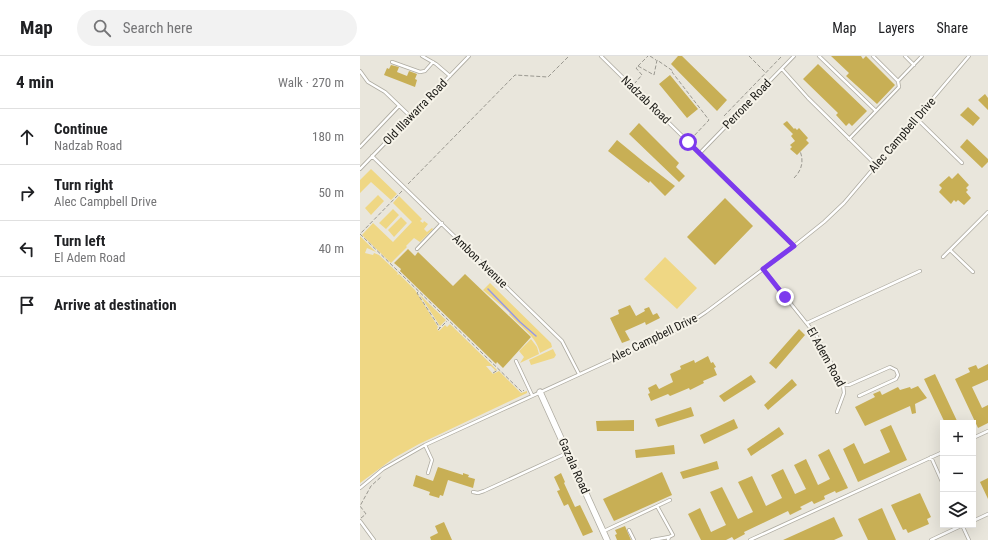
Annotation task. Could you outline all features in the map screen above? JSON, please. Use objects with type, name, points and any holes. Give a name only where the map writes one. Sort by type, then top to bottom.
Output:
[{"type":"street","name":"Gazala Road","points":[[540,392],[607,540]]},
{"type":"lane","points":[[422,56],[433,62],[450,76]]},
{"type":"lane","name":"Old Illawarra Road","points":[[360,168],[469,56]]},
{"type":"lane","name":"Nadzab Road","points":[[601,56],[794,246]]},
{"type":"lane","name":"Perrone Road","points":[[700,153],[794,56]]},
{"type":"lane","points":[[819,56],[876,111]]},
{"type":"lane","points":[[849,139],[899,87],[898,81],[873,56]]},
{"type":"lane","points":[[905,56],[914,65]]},
{"type":"lane","points":[[898,81],[922,56]]},
{"type":"lane","name":"Alec Campbell Drive","points":[[360,488],[383,470],[425,445],[685,326],[706,312],[794,246],[824,222],[844,203],[969,56]]},
{"type":"lane","points":[[392,62],[420,72],[425,71],[433,62]]},
{"type":"lane","points":[[782,69],[808,98],[876,165]]},
{"type":"lane","points":[[360,71],[368,82],[385,92],[410,116]]},
{"type":"lane","points":[[360,147],[399,106]]},
{"type":"lane","points":[[916,118],[962,163]]},
{"type":"lane","name":"Ambon Avenue","points":[[372,156],[562,341],[579,374]]},
{"type":"lane","points":[[943,257],[988,212]]},
{"type":"lane","points":[[417,249],[442,223]]},
{"type":"lane","points":[[950,250],[973,272]]},
{"type":"lane","name":"El Adem Road","points":[[763,269],[816,335],[843,385],[844,393],[837,412]]},
{"type":"lane","points":[[807,324],[920,270]]},
{"type":"lane","points":[[516,361],[532,395]]},
{"type":"lane","points":[[843,385],[849,385],[890,367],[896,370],[898,375],[896,379],[859,396]]},
{"type":"lane","points":[[976,437],[988,431]]},
{"type":"lane","points":[[425,445],[432,460],[428,473]]},
{"type":"lane","points":[[473,492],[484,491],[568,453]]},
{"type":"lane","points":[[750,540],[940,453]]},
{"type":"lane","points":[[931,457],[940,477]]},
{"type":"lane","points":[[603,532],[670,500]]},
{"type":"lane","points":[[652,540],[669,538],[673,535],[657,506]]},
{"type":"lane","points":[[976,520],[988,514]]},
{"type":"lane","points":[[360,521],[374,540]]},
{"type":"lane","points":[[931,540],[957,528]]},
{"type":"lane","points":[[964,528],[969,540]]},
{"type":"lane","points":[[630,530],[634,540]]},
{"type":"path","points":[[529,388],[522,392],[360,233],[515,75],[548,77],[569,56]]},
{"type":"path","points":[[634,84],[642,75],[636,68],[649,56],[673,71],[672,72],[709,120],[690,139]]},
{"type":"path","points":[[749,56],[766,73]]},
{"type":"path","points":[[724,116],[782,56]]},
{"type":"path","points":[[638,66],[654,75],[657,60]]},
{"type":"path","points":[[794,178],[800,172],[802,164],[800,151]]},
{"type":"path","points":[[419,291],[417,293],[440,328]]},
{"type":"path","points":[[438,330],[448,320]]},
{"type":"path","points":[[493,373],[499,370]]},
{"type":"path","points":[[360,518],[366,514],[360,506],[371,486],[382,476]]},
{"type":"shaded area","points":[[371,169],[397,194],[391,200],[371,182],[360,193],[360,180]]},
{"type":"shaded area","points":[[378,195],[384,201],[371,215],[365,208]]},
{"type":"shaded area","points":[[399,196],[422,219],[420,221],[423,223],[424,221],[428,224],[424,229],[427,232],[432,228],[433,229],[420,242],[414,238],[391,263],[362,235],[373,223],[393,242],[412,222],[393,203]]},
{"type":"shaded area","points":[[393,209],[399,215],[386,229],[379,223]]},
{"type":"shaded area","points":[[401,217],[407,223],[394,237],[388,230]]},
{"type":"shaded area","points":[[360,236],[376,252],[367,248],[365,253],[373,255],[374,253],[379,255],[398,273],[397,275],[399,274],[415,290],[439,331],[445,325],[447,327],[450,324],[497,370],[494,371],[495,370],[491,366],[486,366],[493,374],[499,371],[521,393],[527,391],[527,393],[419,444],[394,458],[360,483]]},
{"type":"shaded area","points":[[665,257],[697,288],[677,309],[644,279]]},
{"type":"shaded area","points":[[490,283],[551,343],[552,347],[540,353],[538,347],[528,332],[509,314],[510,313],[483,290]]},
{"type":"shaded area","points":[[419,294],[446,320],[440,326]]},
{"type":"shaded area","points":[[531,339],[537,347],[539,354],[520,363],[524,357],[519,351]]},
{"type":"shaded area","points":[[553,349],[556,355],[554,358],[531,365],[529,360]]},
{"type":"building","points":[[678,56],[682,56],[727,100],[717,111],[671,64]]},
{"type":"building","points":[[831,56],[861,56],[863,59],[866,56],[895,85],[877,104],[846,76],[849,73]]},
{"type":"building","points":[[818,64],[867,111],[852,126],[849,123],[846,126],[836,115],[838,113],[803,79]]},
{"type":"building","points":[[391,65],[399,67],[397,72],[407,76],[409,71],[417,74],[415,79],[417,80],[415,87],[384,75],[387,68],[389,69]]},
{"type":"building","points":[[670,75],[698,109],[687,118],[659,84]]},
{"type":"building","points":[[985,94],[988,98],[988,110],[978,100]]},
{"type":"building","points":[[968,107],[980,118],[973,126],[960,115]]},
{"type":"building","points":[[787,121],[794,129],[795,128],[797,130],[799,128],[808,138],[806,140],[809,143],[797,155],[790,149],[792,147],[790,145],[795,141],[791,136],[793,134],[783,124]]},
{"type":"building","points":[[639,123],[679,163],[676,167],[685,176],[679,182],[629,134]]},
{"type":"building","points":[[967,139],[988,159],[988,162],[982,168],[960,147]]},
{"type":"building","points":[[617,140],[675,186],[665,196],[650,181],[649,183],[608,151]]},
{"type":"building","points":[[958,173],[969,185],[966,188],[968,190],[966,192],[971,198],[964,205],[958,200],[956,202],[954,200],[951,204],[939,192],[942,188],[939,185],[949,176],[952,179]]},
{"type":"building","points":[[725,198],[753,226],[715,265],[687,237]]},
{"type":"building","points":[[408,249],[415,256],[418,252],[453,286],[465,274],[531,337],[503,368],[497,362],[496,364],[400,271],[401,269],[394,263]]},
{"type":"building","points":[[630,305],[636,316],[645,311],[644,309],[649,307],[653,315],[657,313],[660,318],[646,325],[645,322],[625,331],[630,340],[622,343],[610,318],[619,314],[618,310]]},
{"type":"building","points":[[799,329],[805,335],[776,369],[769,363]]},
{"type":"building","points":[[708,356],[711,363],[713,362],[716,367],[714,368],[717,375],[703,381],[704,383],[690,390],[689,388],[670,396],[668,394],[651,401],[648,394],[650,393],[648,388],[656,384],[659,389],[673,382],[670,374],[681,369],[680,366],[694,360],[695,363]]},
{"type":"building","points":[[988,364],[988,380],[972,387],[982,408],[988,405],[988,423],[978,428],[976,420],[974,420],[955,379],[970,372],[968,368],[976,365],[978,369]]},
{"type":"building","points":[[935,374],[957,420],[944,420],[924,379]]},
{"type":"building","points":[[751,375],[756,382],[724,402],[719,396]]},
{"type":"building","points":[[792,379],[797,385],[768,410],[764,405]]},
{"type":"building","points":[[918,386],[927,398],[915,404],[916,413],[912,414],[910,406],[865,426],[855,407],[875,397],[873,394],[880,391],[882,395],[898,387],[900,390],[910,387],[911,389]]},
{"type":"building","points":[[691,407],[694,416],[658,427],[655,419]]},
{"type":"building","points":[[734,419],[738,428],[704,444],[700,435]]},
{"type":"building","points":[[634,420],[634,431],[597,431],[596,421]]},
{"type":"building","points":[[891,425],[907,460],[858,482],[843,449],[854,443],[864,464],[890,452],[880,430]]},
{"type":"building","points":[[779,427],[784,434],[751,456],[747,449]]},
{"type":"building","points":[[674,445],[675,454],[636,458],[635,450]]},
{"type":"building","points":[[829,449],[848,488],[836,493],[835,491],[824,496],[825,499],[814,504],[812,501],[800,507],[802,509],[790,515],[788,511],[744,532],[745,534],[734,540],[732,537],[726,540],[701,540],[688,514],[700,508],[711,532],[726,525],[710,492],[722,487],[738,519],[753,512],[738,482],[752,476],[766,506],[782,498],[771,475],[783,469],[795,494],[806,489],[794,465],[806,459],[818,485],[830,479],[818,455]]},
{"type":"building","points":[[717,461],[719,469],[683,479],[680,472]]},
{"type":"building","points":[[438,467],[463,475],[463,473],[469,475],[468,477],[475,479],[473,488],[448,480],[443,496],[440,495],[439,498],[429,495],[430,492],[413,486],[416,475],[433,481]]},
{"type":"building","points":[[662,472],[672,495],[614,521],[603,499]]},
{"type":"building","points":[[561,473],[575,507],[580,505],[593,532],[583,536],[568,504],[564,506],[557,491],[560,490],[554,477]]},
{"type":"building","points":[[988,478],[988,499],[980,482]]},
{"type":"building","points":[[920,493],[931,517],[927,519],[929,524],[908,533],[906,529],[903,530],[891,505]]},
{"type":"building","points":[[882,508],[896,540],[868,540],[858,519]]},
{"type":"building","points":[[834,517],[843,536],[834,540],[783,540]]},
{"type":"building","points":[[444,522],[452,540],[431,540],[430,537],[438,533],[435,526]]},
{"type":"building","points":[[625,526],[631,540],[617,540],[615,530]]},
{"type":"waterway","points":[[488,289],[536,336]]},
{"type":"route","points":[[688,142],[794,246],[763,269],[785,297]]}]
